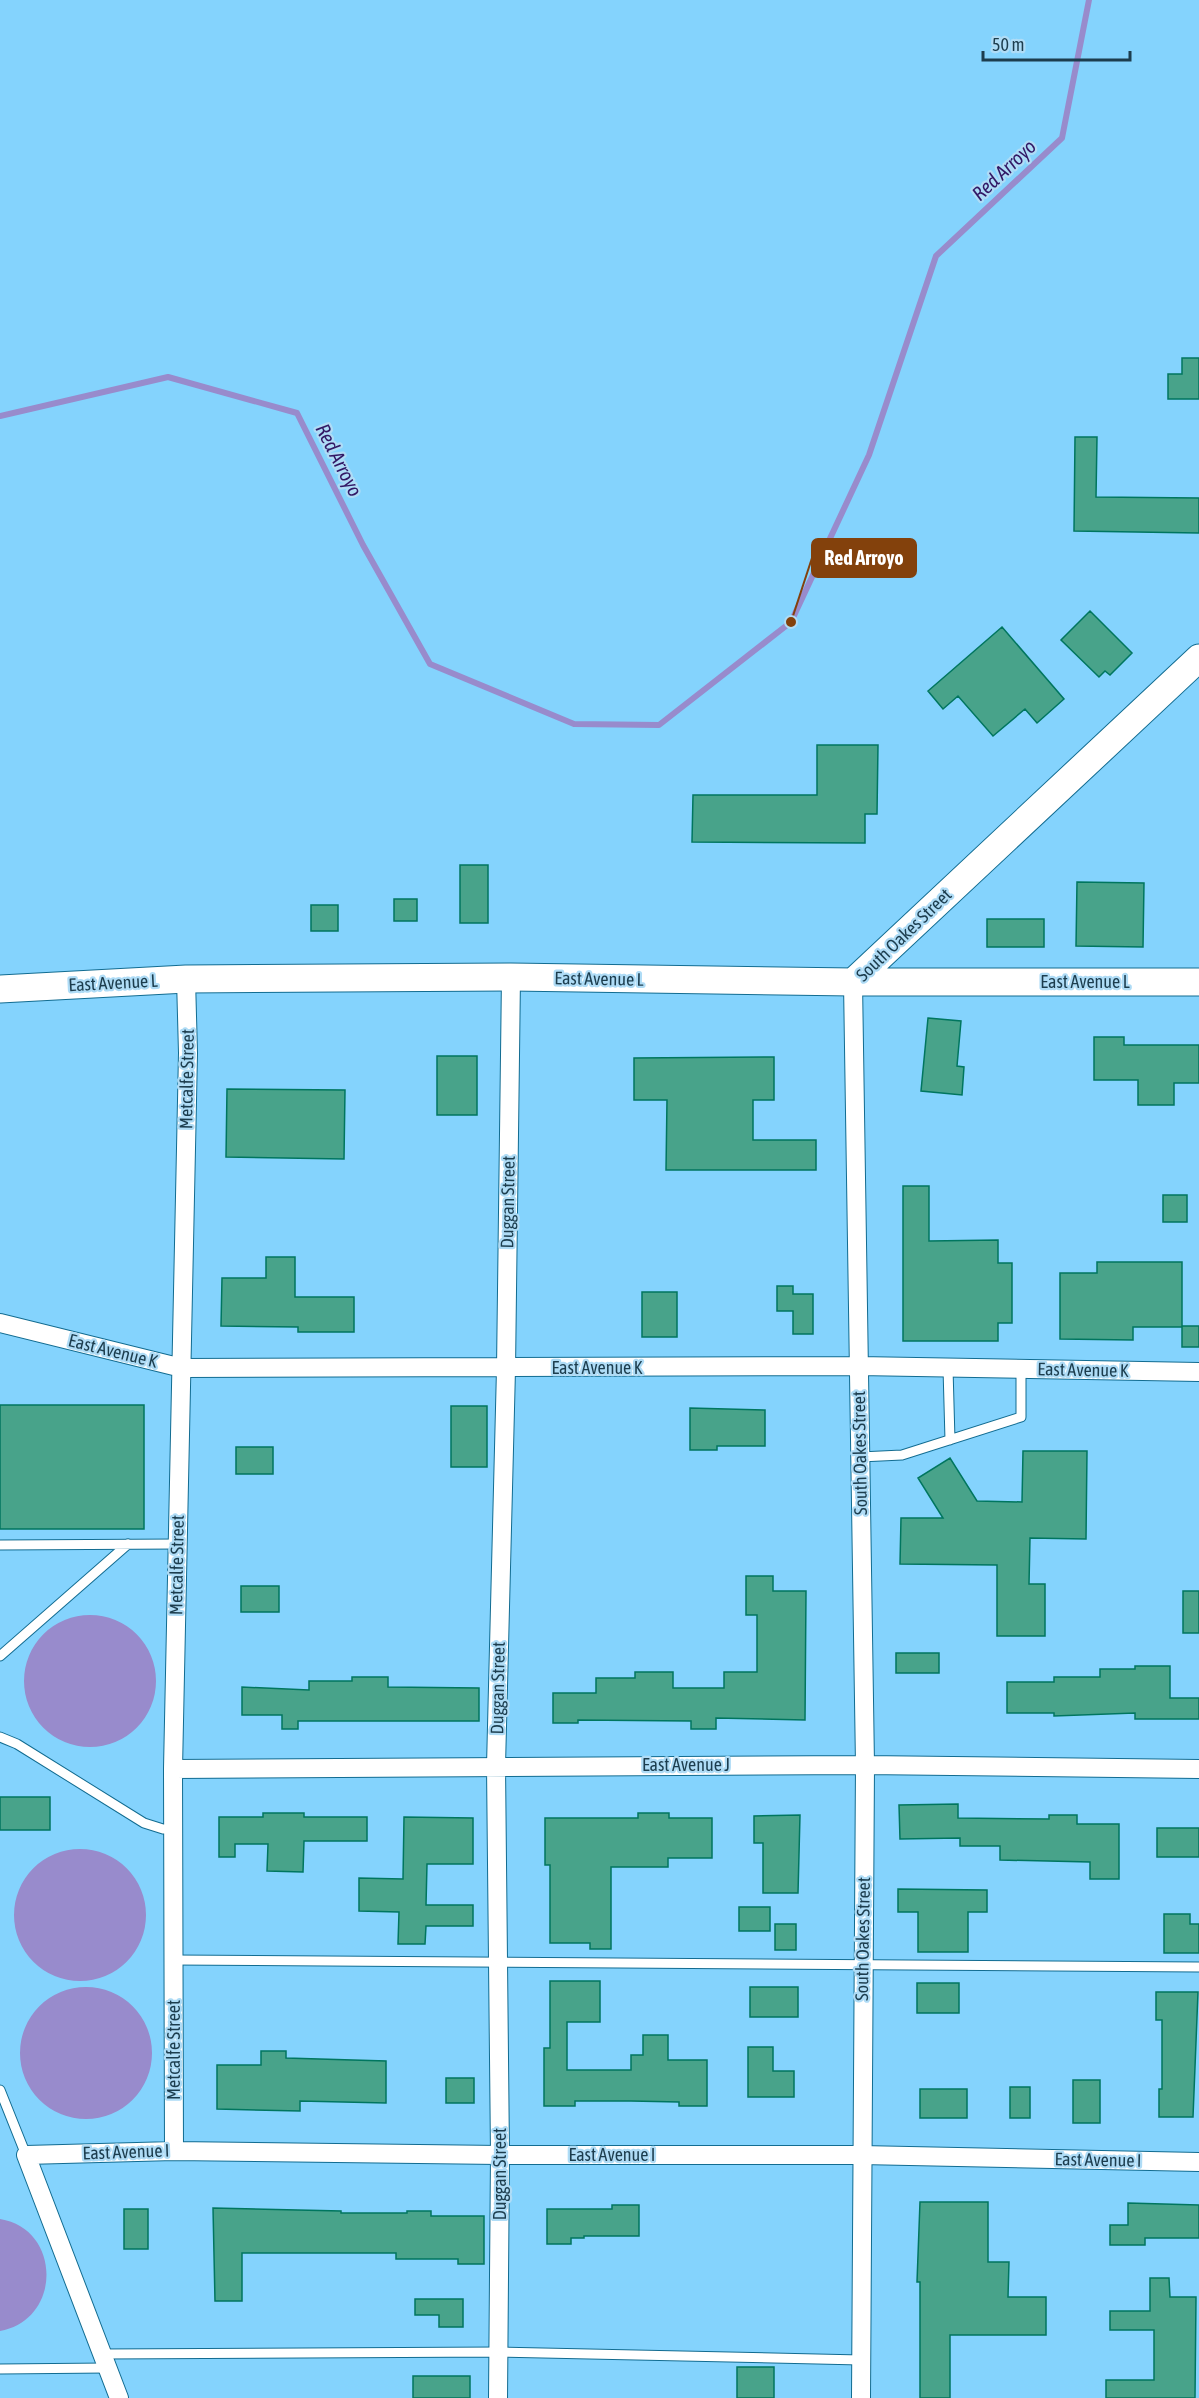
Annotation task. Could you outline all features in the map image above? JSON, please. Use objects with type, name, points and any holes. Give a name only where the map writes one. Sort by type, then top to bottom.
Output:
[{"type":"main road","name":"South Oakes Street","points":[[853,982],[1199,657]]},
{"type":"main road","name":"East Avenue L","points":[[0,989],[186,979],[511,977],[853,982],[1199,982]]},
{"type":"street","name":"Duggan Street","points":[[498,2398],[500,2155],[496,1766],[506,1369],[511,977]]},
{"type":"street","name":"Metcalfe Street","points":[[174,2151],[173,1768],[188,1053],[186,979]]},
{"type":"street","name":"South Oakes Street","points":[[853,982],[865,1765],[861,2398]]},
{"type":"street","name":"East Avenue K","points":[[0,1323],[182,1368],[506,1369],[859,1366],[1199,1372]]},
{"type":"street","name":"East Avenue J","points":[[173,1768],[865,1765],[1199,1769]]},
{"type":"street","name":"East Avenue I","points":[[26,2155],[174,2151],[500,2155],[861,2154],[1199,2162]]},
{"type":"street","points":[[26,2155],[119,2398]]},
{"type":"lane","points":[[948,1368],[950,1440]]},
{"type":"lane","points":[[860,1457],[902,1455],[1021,1417],[1021,1369]]},
{"type":"lane","points":[[0,1656],[128,1544]]},
{"type":"lane","points":[[0,1545],[178,1544]]},
{"type":"lane","points":[[0,1737],[17,1744],[144,1823],[163,1830],[173,1829]]},
{"type":"lane","points":[[173,1960],[1199,1967]]},
{"type":"lane","points":[[0,2090],[26,2155]]},
{"type":"lane","points":[[0,2369],[105,2361],[499,2352],[861,2360]]},
{"type":"shaded area","points":[[90,1615],[115,1620],[136,1635],[151,1656],[156,1681],[151,1706],[136,1727],[115,1742],[90,1747],[65,1742],[44,1727],[29,1706],[24,1681],[29,1656],[44,1635],[65,1620]]},
{"type":"shaded area","points":[[80,1849],[105,1854],[126,1869],[141,1890],[146,1915],[141,1940],[126,1961],[105,1976],[80,1981],[55,1976],[34,1961],[19,1940],[14,1915],[19,1890],[34,1869],[55,1854]]},
{"type":"shaded area","points":[[86,1987],[111,1992],[132,2007],[147,2028],[152,2053],[147,2078],[132,2099],[111,2114],[86,2119],[61,2114],[40,2099],[25,2078],[20,2053],[25,2028],[40,2007],[61,1992]]},
{"type":"shaded area","points":[[0,2219],[20,2226],[35,2239],[44,2256],[46,2275],[44,2293],[35,2310],[20,2323],[0,2331]]},
{"type":"building","points":[[1182,358],[1199,358],[1199,399],[1168,399],[1168,374],[1182,374]]},
{"type":"building","points":[[1075,437],[1097,437],[1096,497],[1199,498],[1199,533],[1074,531]]},
{"type":"building","points":[[1090,611],[1132,653],[1110,675],[1105,671],[1099,677],[1061,640]]},
{"type":"building","points":[[1002,627],[1064,699],[1037,723],[1025,709],[993,736],[958,696],[943,709],[928,691]]},
{"type":"building","points":[[817,745],[878,745],[877,814],[865,814],[865,843],[692,842],[693,795],[817,795]]},
{"type":"building","points":[[460,865],[488,865],[488,923],[460,923]]},
{"type":"building","points":[[1077,882],[1144,883],[1143,947],[1076,946]]},
{"type":"building","points":[[394,899],[417,899],[417,921],[394,921]]},
{"type":"building","points":[[311,905],[338,905],[338,931],[311,931]]},
{"type":"building","points":[[987,919],[1044,919],[1044,947],[987,947]]},
{"type":"building","points":[[928,1018],[961,1021],[957,1066],[964,1067],[962,1095],[921,1091]]},
{"type":"building","points":[[1094,1037],[1124,1037],[1124,1045],[1199,1045],[1199,1083],[1174,1083],[1174,1105],[1138,1105],[1138,1080],[1094,1080]]},
{"type":"building","points":[[437,1056],[477,1056],[477,1115],[437,1115]]},
{"type":"building","points":[[774,1057],[774,1100],[753,1100],[753,1140],[816,1140],[816,1170],[666,1170],[667,1100],[634,1100],[634,1058]]},
{"type":"building","points":[[227,1089],[345,1090],[344,1159],[226,1157]]},
{"type":"building","points":[[903,1186],[929,1186],[929,1241],[998,1240],[998,1263],[1012,1263],[1012,1323],[998,1323],[998,1341],[903,1341]]},
{"type":"building","points":[[1163,1195],[1187,1195],[1187,1222],[1163,1222]]},
{"type":"building","points":[[266,1257],[295,1257],[295,1297],[354,1297],[354,1332],[298,1332],[298,1327],[221,1326],[222,1278],[266,1278]]},
{"type":"building","points":[[1097,1262],[1182,1262],[1182,1327],[1133,1327],[1133,1340],[1060,1339],[1060,1273],[1097,1273]]},
{"type":"building","points":[[777,1286],[793,1286],[793,1294],[813,1294],[813,1334],[793,1334],[793,1311],[777,1311]]},
{"type":"building","points":[[642,1292],[677,1292],[677,1337],[642,1337]]},
{"type":"building","points":[[1182,1326],[1199,1326],[1199,1347],[1182,1347]]},
{"type":"building","points":[[0,1405],[144,1405],[144,1529],[0,1529]]},
{"type":"building","points":[[451,1406],[487,1406],[487,1467],[451,1467]]},
{"type":"building","points":[[690,1408],[765,1410],[765,1446],[717,1446],[717,1450],[690,1450]]},
{"type":"building","points":[[236,1447],[273,1447],[273,1474],[236,1474]]},
{"type":"building","points":[[1023,1451],[1087,1451],[1086,1539],[1030,1538],[1029,1584],[1045,1584],[1045,1636],[997,1636],[997,1565],[900,1564],[901,1518],[943,1518],[918,1478],[950,1458],[977,1501],[1022,1502]]},
{"type":"building","points":[[746,1576],[773,1576],[773,1591],[806,1591],[805,1720],[716,1718],[716,1729],[691,1729],[691,1721],[578,1720],[578,1723],[553,1723],[553,1693],[596,1693],[596,1678],[635,1678],[635,1672],[673,1672],[673,1688],[724,1688],[724,1672],[757,1672],[757,1615],[746,1615]]},
{"type":"building","points":[[241,1586],[279,1586],[279,1612],[241,1612]]},
{"type":"building","points":[[1183,1591],[1199,1591],[1199,1633],[1183,1633]]},
{"type":"building","points":[[896,1653],[939,1653],[939,1673],[896,1673]]},
{"type":"building","points":[[1135,1666],[1170,1666],[1170,1698],[1199,1698],[1199,1719],[1135,1719],[1135,1713],[1054,1716],[1054,1713],[1007,1713],[1007,1682],[1054,1682],[1054,1677],[1100,1677],[1100,1669],[1135,1669]]},
{"type":"building","points":[[352,1677],[388,1677],[388,1687],[479,1688],[479,1721],[298,1721],[298,1729],[282,1729],[282,1715],[242,1715],[242,1687],[309,1690],[309,1681],[352,1681]]},
{"type":"building","points":[[0,1797],[50,1797],[50,1830],[0,1830]]},
{"type":"building","points":[[958,1804],[958,1818],[1049,1819],[1049,1815],[1077,1815],[1077,1824],[1119,1824],[1119,1879],[1090,1879],[1090,1862],[1000,1860],[1000,1846],[960,1846],[960,1838],[900,1839],[899,1805]]},
{"type":"building","points":[[263,1813],[304,1813],[304,1817],[367,1817],[367,1841],[304,1841],[303,1872],[267,1871],[268,1844],[235,1844],[235,1857],[219,1857],[219,1817],[263,1817]]},
{"type":"building","points":[[638,1813],[669,1813],[669,1818],[712,1818],[712,1858],[668,1858],[668,1867],[611,1867],[611,1949],[590,1949],[590,1943],[550,1943],[550,1865],[545,1865],[545,1818],[638,1818]]},
{"type":"building","points":[[800,1815],[798,1893],[763,1893],[763,1843],[754,1843],[754,1816]]},
{"type":"building","points":[[404,1817],[473,1818],[473,1864],[427,1864],[426,1905],[473,1905],[473,1926],[426,1926],[425,1944],[398,1944],[399,1912],[359,1911],[359,1878],[403,1879]]},
{"type":"building","points":[[1157,1828],[1199,1828],[1199,1857],[1157,1857]]},
{"type":"building","points":[[898,1889],[987,1890],[987,1912],[968,1912],[968,1952],[918,1952],[918,1912],[898,1912]]},
{"type":"building","points":[[739,1907],[770,1907],[770,1931],[739,1931]]},
{"type":"building","points":[[1164,1914],[1190,1914],[1190,1924],[1199,1924],[1199,1953],[1164,1953]]},
{"type":"building","points":[[775,1924],[796,1924],[796,1950],[775,1950]]},
{"type":"building","points":[[550,1981],[600,1981],[600,2022],[567,2022],[567,2070],[631,2070],[631,2055],[643,2055],[643,2035],[668,2035],[668,2060],[707,2060],[707,2106],[679,2106],[679,2102],[575,2101],[575,2106],[544,2106],[544,2048],[550,2048]]},
{"type":"building","points":[[917,1983],[959,1983],[959,2013],[917,2013]]},
{"type":"building","points":[[750,1987],[798,1987],[798,2017],[750,2017]]},
{"type":"building","points":[[1156,1992],[1198,1992],[1193,2117],[1159,2117],[1159,2089],[1162,2089],[1162,2020],[1156,2020]]},
{"type":"building","points":[[748,2047],[773,2047],[773,2071],[794,2071],[794,2097],[748,2097]]},
{"type":"building","points":[[261,2051],[286,2051],[286,2058],[386,2061],[386,2103],[300,2101],[300,2111],[217,2109],[217,2065],[261,2065]]},
{"type":"building","points":[[446,2078],[474,2078],[474,2103],[446,2103]]},
{"type":"building","points":[[1073,2080],[1100,2080],[1100,2123],[1073,2123]]},
{"type":"building","points":[[1010,2087],[1030,2087],[1030,2118],[1010,2118]]},
{"type":"building","points":[[920,2089],[967,2089],[967,2118],[920,2118]]},
{"type":"building","points":[[920,2202],[988,2202],[988,2262],[1009,2262],[1008,2297],[1046,2297],[1046,2335],[950,2335],[950,2398],[920,2398],[920,2282],[917,2282]]},
{"type":"building","points":[[1128,2203],[1199,2205],[1199,2238],[1145,2238],[1145,2245],[1110,2245],[1110,2225],[1128,2225]]},
{"type":"building","points":[[612,2205],[639,2205],[639,2236],[584,2236],[584,2238],[571,2238],[571,2244],[547,2244],[547,2209],[612,2209]]},
{"type":"building","points":[[213,2208],[341,2211],[341,2213],[431,2211],[431,2216],[484,2216],[484,2264],[458,2264],[458,2259],[396,2259],[396,2253],[242,2253],[242,2301],[215,2301]]},
{"type":"building","points":[[124,2209],[148,2209],[148,2249],[124,2249]]},
{"type":"building","points":[[1150,2278],[1169,2278],[1170,2297],[1196,2297],[1195,2398],[1106,2398],[1106,2380],[1154,2380],[1154,2330],[1110,2330],[1110,2311],[1150,2311]]},
{"type":"building","points":[[415,2299],[463,2299],[463,2327],[439,2327],[439,2315],[415,2315]]},
{"type":"building","points":[[737,2367],[774,2367],[774,2398],[737,2398]]},
{"type":"building","points":[[413,2376],[470,2376],[470,2398],[413,2398]]},
{"type":"waterway","name":"Red Arroyo","points":[[0,416],[168,377],[297,413],[363,545],[430,664],[574,724],[659,725],[791,622],[869,455],[936,256],[1062,138],[1089,0]]},
{"type":"place","name":"Red Arroyo","points":[[791,622]]}]
